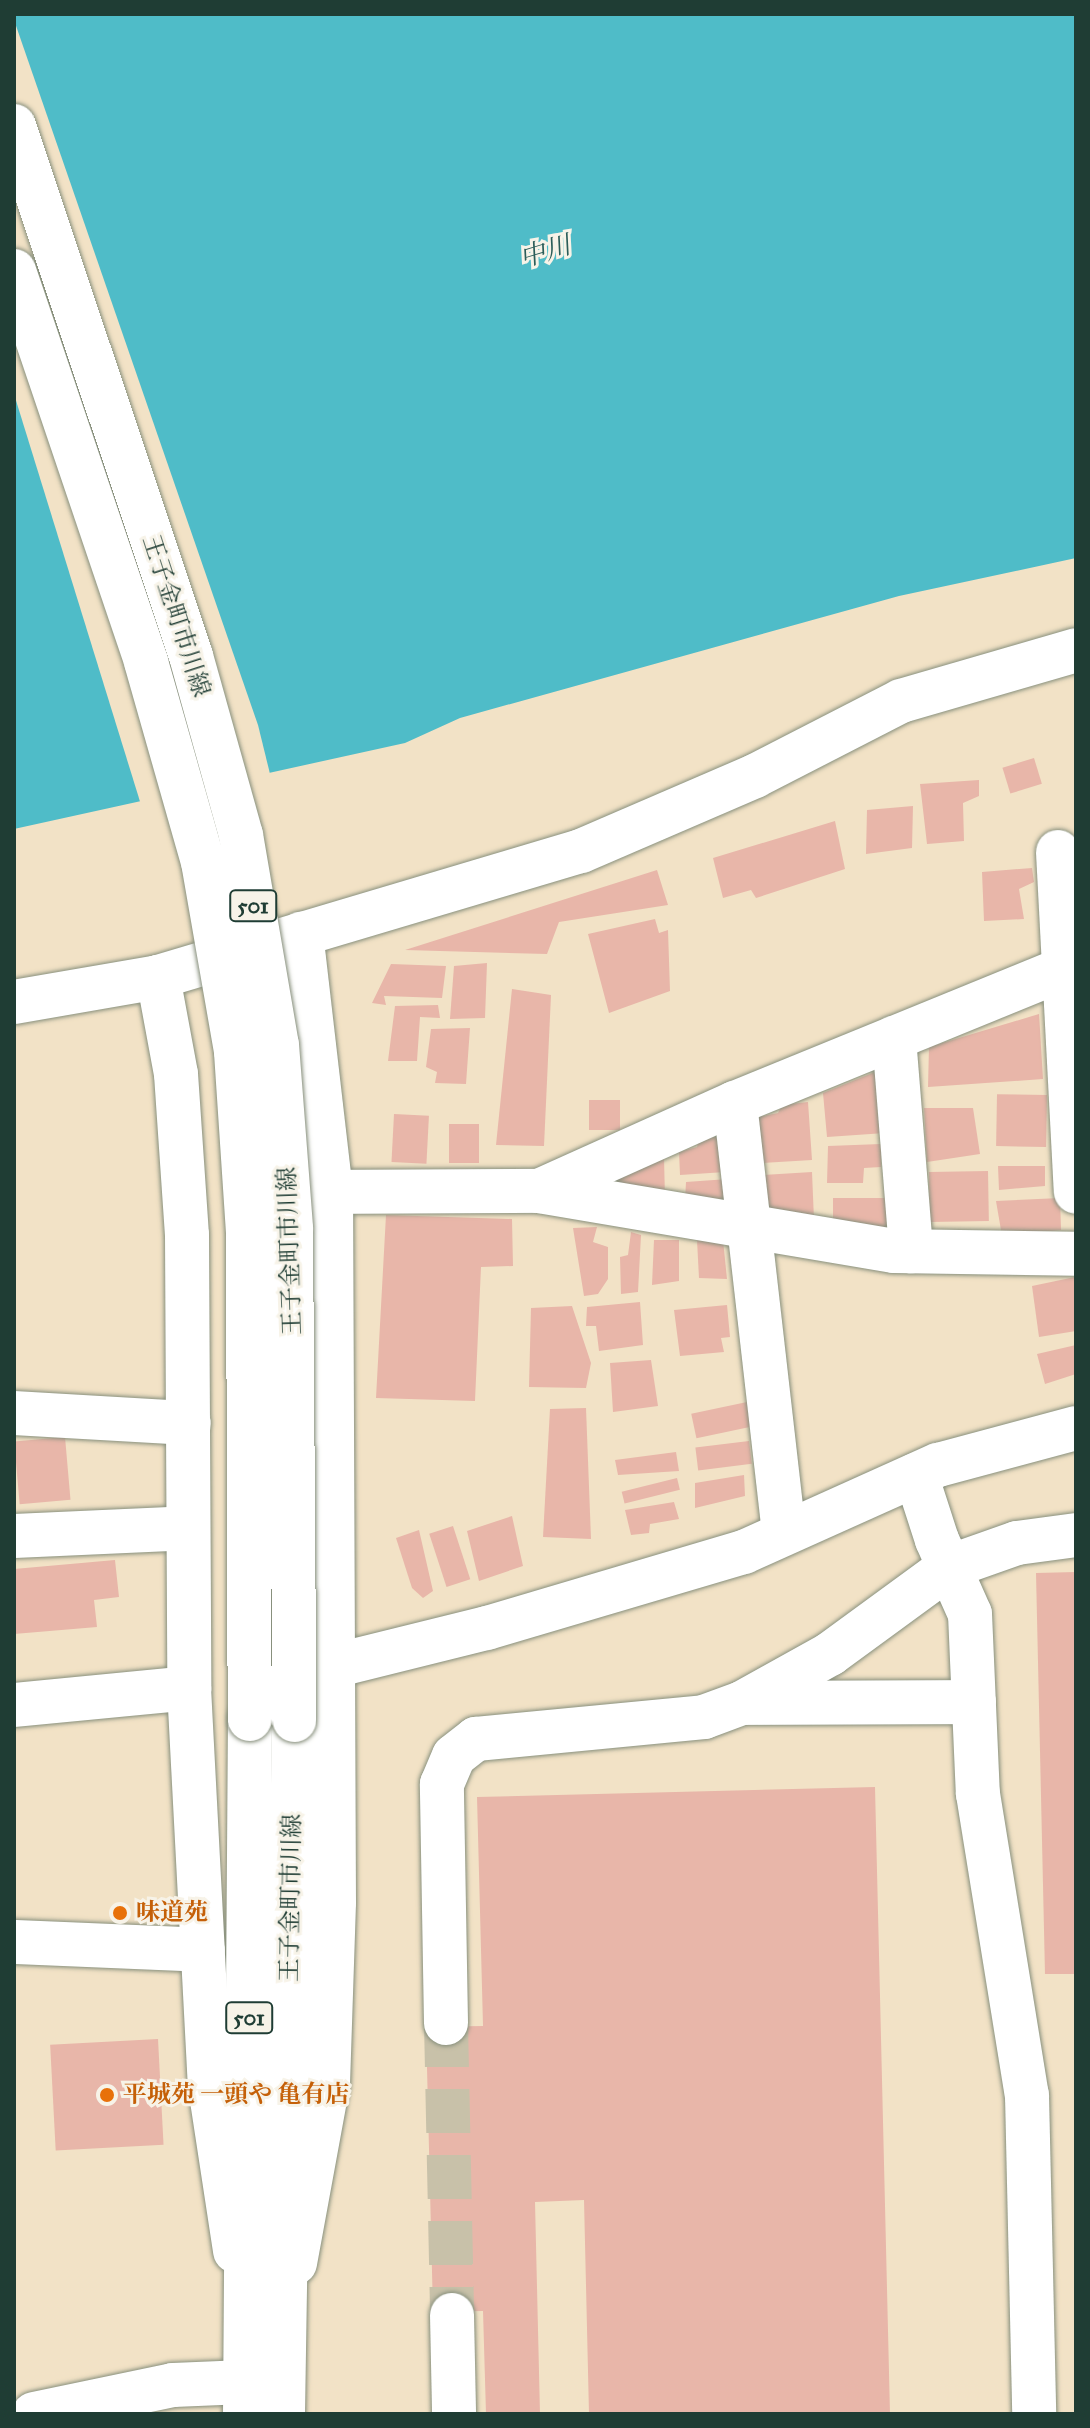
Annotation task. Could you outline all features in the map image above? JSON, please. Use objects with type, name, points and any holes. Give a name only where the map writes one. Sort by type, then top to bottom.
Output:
[{"type":"street","name":"王子金町市川線","points":[[14,126],[191,656],[241,835],[277,1045],[291,1229],[294,1720],[266,2310],[245,2398]]},
{"type":"street","name":"王子金町市川線","points":[[14,271],[146,662],[203,862],[236,1052],[248,1234],[250,1719],[266,2310],[283,2414]]},
{"type":"street","points":[[14,1002],[158,977],[581,851],[755,776],[901,701],[1076,650]]},
{"type":"street","points":[[1058,852],[1069,967],[1076,1192]]},
{"type":"street","points":[[266,2310],[314,2180],[328,2084],[333,1666],[331,1192],[301,934]]},
{"type":"street","points":[[539,1191],[735,1103],[1069,967]]},
{"type":"street","points":[[158,977],[176,1074],[187,1235],[189,1688],[210,2087],[266,2310]]},
{"type":"street","points":[[894,1038],[911,1251]]},
{"type":"street","points":[[735,1103],[784,1532]]},
{"type":"street","points":[[331,1192],[539,1191],[747,1228],[911,1251],[1076,1254]]},
{"type":"street","points":[[14,1413],[189,1423]]},
{"type":"street","points":[[333,1666],[653,1581],[744,1552],[916,1475],[1076,1428]]},
{"type":"street","points":[[916,1475],[949,1567],[970,1614],[978,1794],[1027,2095],[1034,2414]]},
{"type":"street","points":[[14,1536],[187,1528]]},
{"type":"street","points":[[446,2023],[442,1784],[454,1756],[476,1739],[704,1717],[742,1703],[830,1654],[949,1567],[1017,1543],[1076,1535]]},
{"type":"street","points":[[14,1705],[189,1688]]},
{"type":"street","points":[[742,1703],[974,1702]]},
{"type":"street","points":[[14,1942],[203,1950]]},
{"type":"street","points":[[452,2315],[454,2414]]},
{"type":"street","points":[[34,2414],[173,2385],[245,2398]]},
{"type":"water","name":"中川","points":[[14,14],[1076,14],[1076,558],[899,596],[460,718],[405,743],[14,829]]},
{"type":"pier","points":[[14,20],[258,725],[271,778],[142,808],[14,394]]},
{"type":"building","points":[[1034,758],[1042,784],[1010,793],[1002,768]]},
{"type":"building","points":[[979,780],[979,796],[963,803],[964,841],[927,844],[920,784]]},
{"type":"building","points":[[913,806],[912,848],[866,854],[867,810]]},
{"type":"building","points":[[835,821],[845,869],[756,898],[751,890],[723,898],[713,858]]},
{"type":"building","points":[[1032,868],[1034,882],[1019,889],[1024,919],[984,921],[982,872]]},
{"type":"building","points":[[657,870],[668,905],[559,922],[547,954],[405,950]]},
{"type":"building","points":[[655,919],[659,933],[668,930],[670,991],[609,1013],[588,934]]},
{"type":"building","points":[[487,963],[485,1018],[450,1019],[454,966]]},
{"type":"building","points":[[391,964],[446,966],[442,998],[384,996],[386,1005],[372,1003]]},
{"type":"building","points":[[512,989],[551,995],[544,1146],[496,1145]]},
{"type":"building","points":[[438,1005],[440,1018],[420,1017],[417,1061],[388,1061],[395,1006]]},
{"type":"building","points":[[1039,1014],[1043,1079],[928,1087],[929,1047]]},
{"type":"building","points":[[470,1028],[466,1084],[435,1083],[437,1072],[426,1067],[431,1029]]},
{"type":"building","points":[[880,1070],[885,1133],[827,1137],[823,1093]]},
{"type":"building","points":[[997,1094],[1047,1095],[1046,1147],[996,1146]]},
{"type":"building","points":[[589,1100],[620,1100],[620,1130],[589,1130]]},
{"type":"building","points":[[808,1102],[812,1160],[761,1163],[758,1117],[778,1113],[782,1105]]},
{"type":"building","points":[[924,1108],[973,1108],[980,1154],[927,1162]]},
{"type":"building","points":[[394,1114],[429,1116],[426,1164],[391,1162]]},
{"type":"building","points":[[449,1124],[479,1124],[479,1163],[449,1163]]},
{"type":"building","points":[[700,1137],[725,1137],[725,1172],[680,1175],[679,1152],[697,1147]]},
{"type":"building","points":[[881,1144],[881,1167],[864,1168],[863,1183],[827,1183],[828,1146]]},
{"type":"building","points":[[664,1158],[665,1198],[594,1185]]},
{"type":"building","points":[[998,1166],[1045,1166],[1045,1186],[999,1190]]},
{"type":"building","points":[[988,1171],[989,1221],[930,1222],[929,1172]]},
{"type":"building","points":[[812,1172],[814,1220],[767,1208],[763,1175]]},
{"type":"building","points":[[728,1179],[728,1207],[710,1208],[706,1197],[685,1201],[686,1182]]},
{"type":"building","points":[[833,1198],[891,1198],[891,1227],[833,1227]]},
{"type":"building","points":[[1060,1198],[1061,1230],[1002,1236],[996,1201]]},
{"type":"building","points":[[386,1215],[512,1219],[513,1266],[481,1267],[475,1401],[376,1398]]},
{"type":"building","points":[[597,1227],[593,1242],[608,1247],[608,1279],[598,1294],[584,1296],[573,1228]]},
{"type":"building","points":[[631,1232],[641,1235],[638,1292],[621,1294],[620,1257],[628,1255]]},
{"type":"building","points":[[654,1240],[679,1240],[679,1281],[652,1285]]},
{"type":"building","points":[[697,1240],[723,1240],[727,1279],[699,1278]]},
{"type":"building","points":[[1075,1277],[1076,1331],[1039,1337],[1032,1286]]},
{"type":"building","points":[[640,1302],[643,1345],[599,1351],[596,1326],[586,1326],[587,1307]]},
{"type":"building","points":[[727,1305],[730,1337],[721,1338],[724,1352],[680,1356],[674,1310]]},
{"type":"building","points":[[572,1306],[591,1363],[586,1388],[529,1387],[531,1308]]},
{"type":"building","points":[[1076,1345],[1076,1374],[1045,1384],[1037,1354]]},
{"type":"building","points":[[651,1360],[658,1406],[613,1412],[610,1363]]},
{"type":"building","points":[[747,1402],[752,1426],[696,1438],[691,1414]]},
{"type":"building","points":[[586,1408],[591,1539],[543,1537],[550,1409]]},
{"type":"building","points":[[65,1437],[70,1500],[20,1504],[14,1441]]},
{"type":"building","points":[[749,1441],[752,1464],[698,1470],[695,1448]]},
{"type":"building","points":[[676,1452],[679,1471],[618,1475],[615,1460]]},
{"type":"building","points":[[744,1475],[745,1496],[695,1508],[695,1483]]},
{"type":"building","points":[[677,1478],[680,1490],[625,1503],[622,1492]]},
{"type":"building","points":[[674,1502],[679,1519],[650,1524],[649,1533],[631,1535],[625,1510]]},
{"type":"building","points":[[512,1516],[523,1566],[479,1581],[467,1531]]},
{"type":"building","points":[[453,1526],[470,1579],[447,1587],[429,1534]]},
{"type":"building","points":[[419,1530],[433,1591],[423,1598],[412,1588],[396,1538]]},
{"type":"building","points":[[115,1560],[119,1597],[94,1600],[97,1627],[14,1634],[14,1569]]},
{"type":"building","points":[[1076,1572],[1076,1974],[1045,1974],[1036,1573]]},
{"type":"building","points":[[875,1787],[890,2414],[589,2414],[584,2200],[535,2202],[540,2414],[486,2414],[483,2311],[433,2312],[426,2027],[483,2026],[477,1797]]},
{"type":"building","name":"平城苑 一頭や 亀有店","points":[[158,2039],[164,2145],[56,2151],[50,2045]]},
{"type":"tunnel","points":[[446,2023],[452,2315]]},
{"type":"place","name":"味道苑","points":[[120,1913]]},
{"type":"place","name":"平城苑 一頭や 亀有店","points":[[107,2095]]}]
